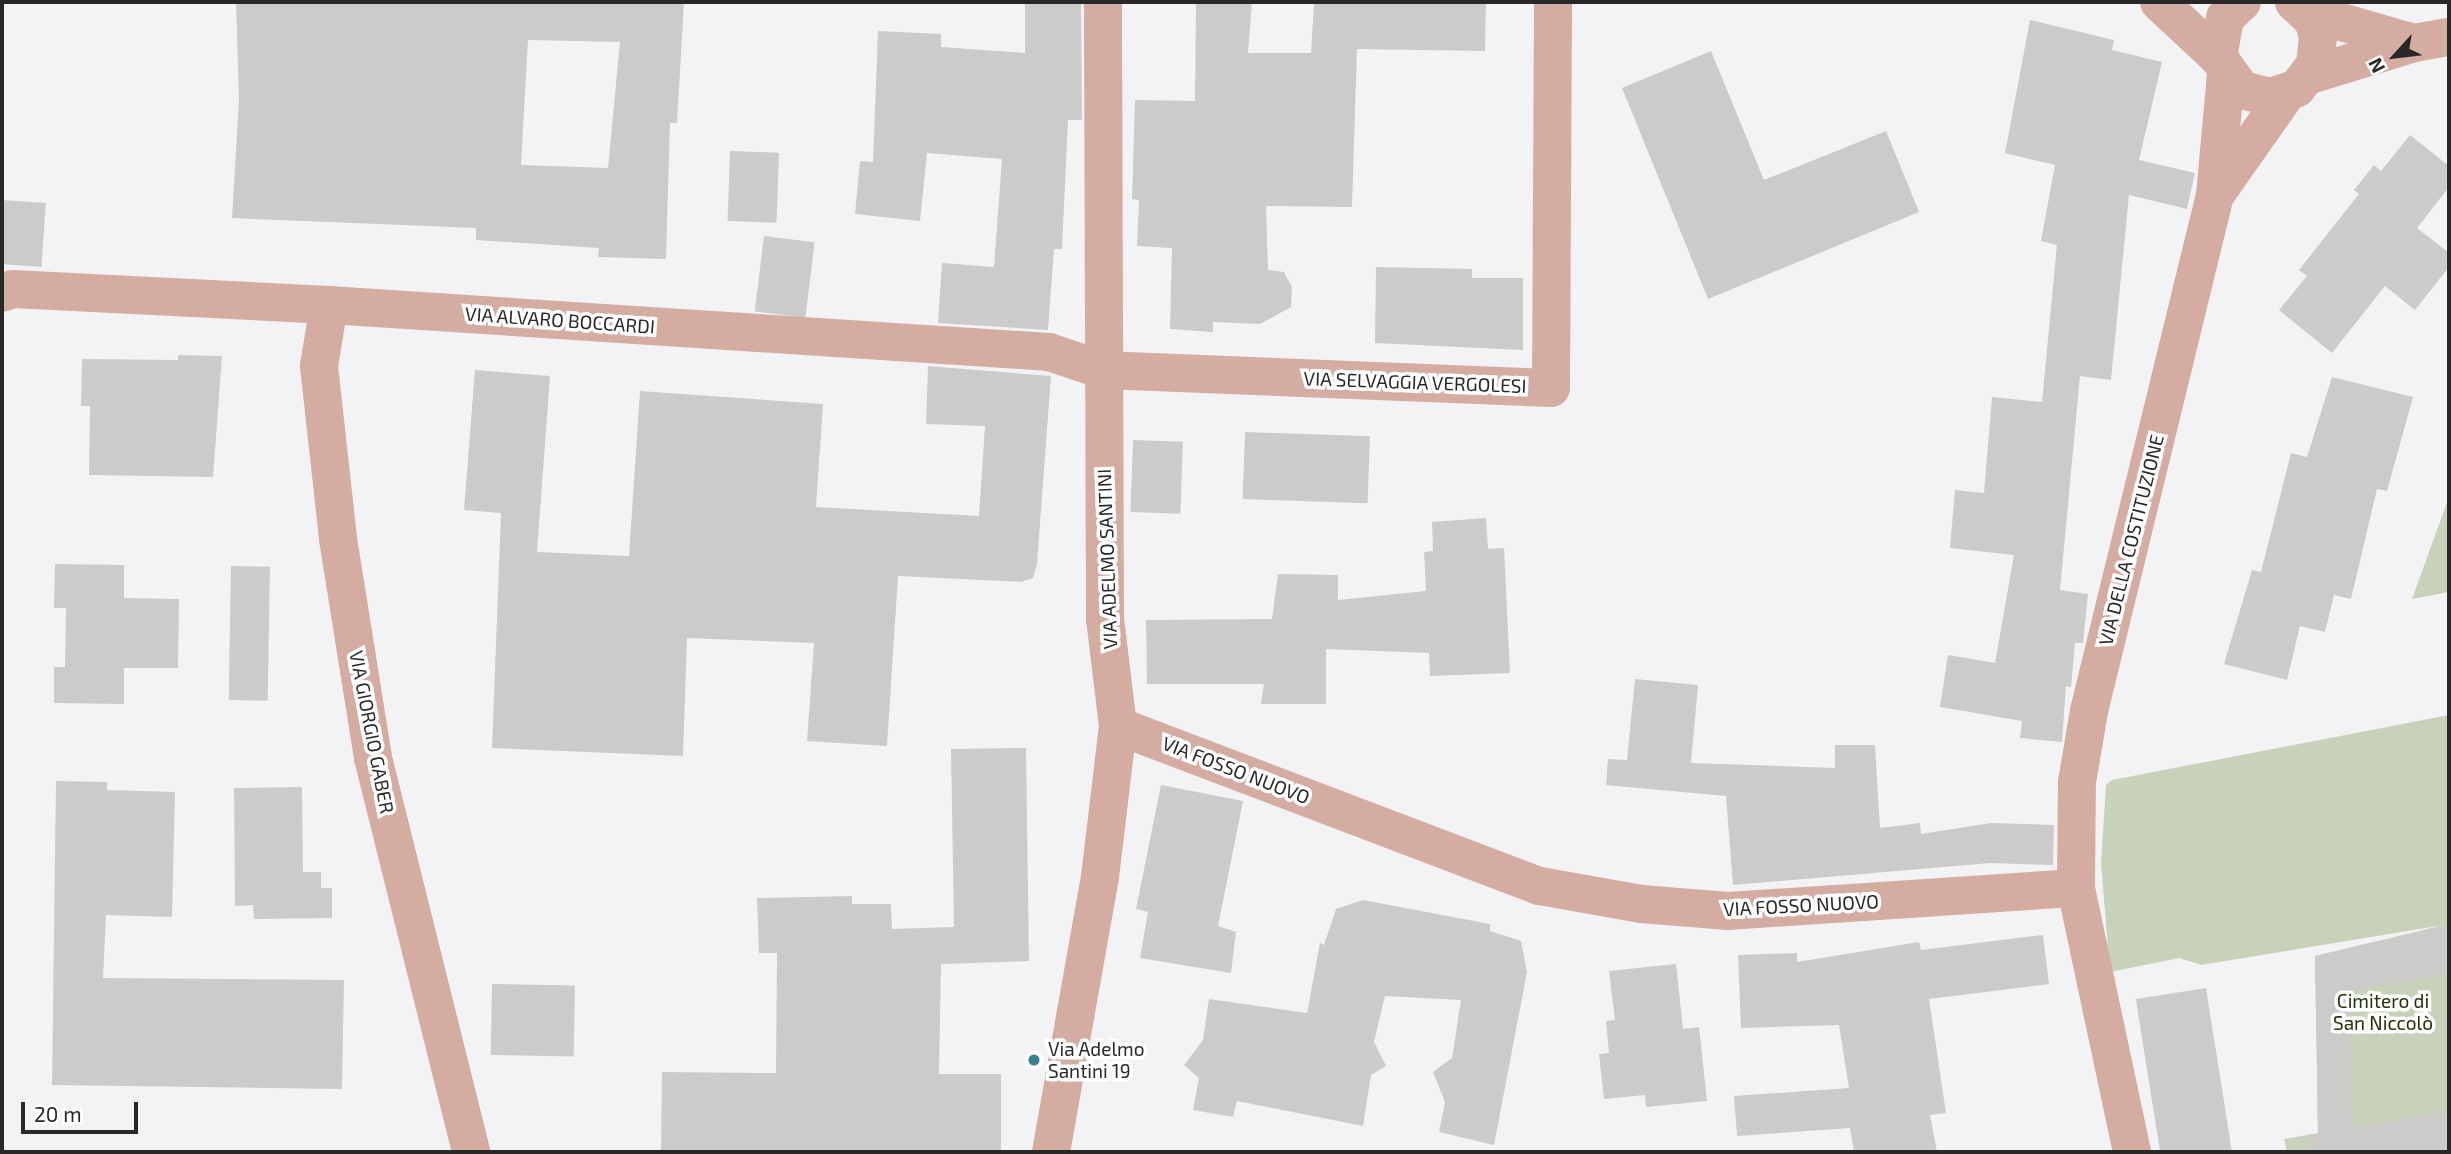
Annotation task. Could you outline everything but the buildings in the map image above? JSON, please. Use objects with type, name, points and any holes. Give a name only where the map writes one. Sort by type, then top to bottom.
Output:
[{"type":"street","name":"VIA ADELMO SANTINI","points":[[1051,1152],[1101,877],[1118,726],[1105,619],[1103,2]]},
{"type":"street","name":"VIA SELVAGGIA VERGOLESI","points":[[1103,370],[1551,388],[1553,2]]},
{"type":"street","points":[[2159,2],[2222,65],[2242,90],[2259,96],[2432,40]]},
{"type":"street","name":"VIA DELLA COSTITUZIONE","points":[[2076,888],[2077,782],[2089,711],[2215,195],[2222,65],[2218,34],[2238,2]]},
{"type":"street","points":[[2298,84],[2318,37],[2301,7]]},
{"type":"street","points":[[2301,7],[2432,40]]},
{"type":"street","name":"VIA DELLA COSTITUZIONE","points":[[2215,195],[2298,84]]},
{"type":"street","name":"VIA ALVARO BOCCARDI","points":[[8,291],[328,304],[1049,352],[1103,370]]},
{"type":"street","name":"VIA GIORGIO GABER","points":[[328,304],[319,366],[338,539],[373,758],[471,1152]]},
{"type":"street","name":"VIA FOSSO NUOVO","points":[[1118,726],[1540,886],[1641,904],[1728,911],[2076,888]]},
{"type":"street","points":[[2076,888],[2132,1152]]},
{"type":"green space","points":[[2449,497],[2449,592],[2412,599]]},
{"type":"green space","name":"Cimitero di San Niccolò","points":[[2449,715],[2449,1152],[2287,1152],[2284,1139],[2318,1133],[2315,956],[2444,925],[2201,965],[2179,958],[2110,972],[2101,863],[2106,785],[2112,780]]},
{"type":"place","name":"Via Adelmo Santini 19","points":[[1034,1060]]}]
